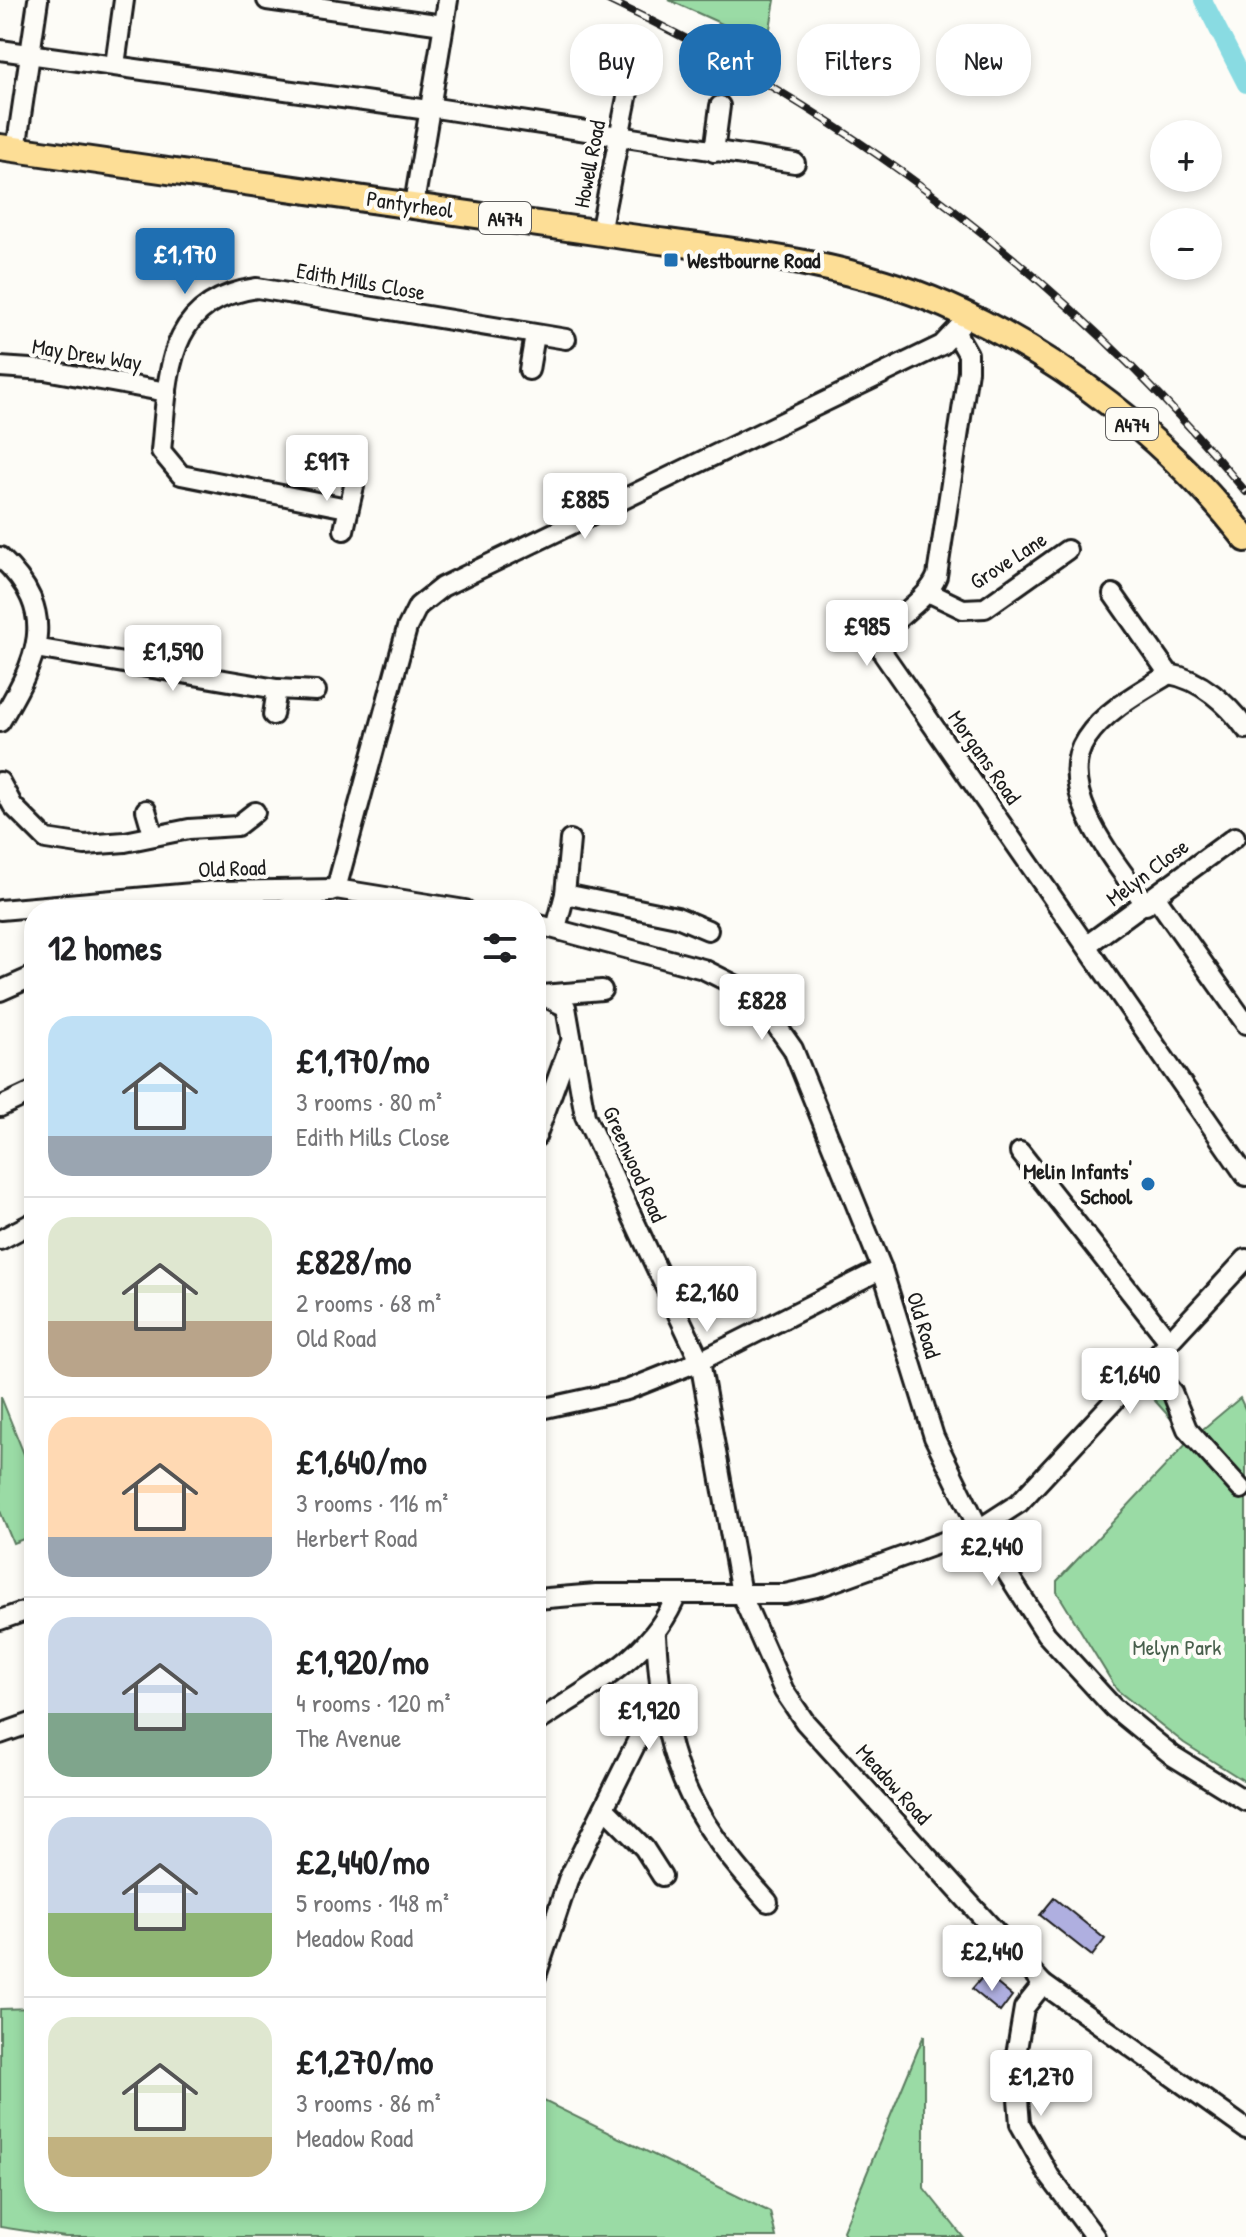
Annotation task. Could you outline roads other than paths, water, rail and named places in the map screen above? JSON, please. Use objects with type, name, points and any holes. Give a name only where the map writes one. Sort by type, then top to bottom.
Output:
[{"type":"main road","name":"Pantyrheol","points":[[8,148],[739,253],[875,280],[962,324],[999,331],[1101,399],[1159,445],[1246,539]]},
{"type":"street","points":[[8,148],[30,53],[38,0]]},
{"type":"street","points":[[115,65],[124,0]]},
{"type":"street","points":[[267,0],[443,25]]},
{"type":"street","points":[[414,204],[448,0]]},
{"type":"street","points":[[0,50],[795,163]]},
{"type":"street","name":"Howell Road","points":[[600,233],[627,96]]},
{"type":"street","points":[[714,152],[720,106]]},
{"type":"street","name":"Edith Mills Close","points":[[347,508],[181,475],[161,451],[167,392],[180,332],[203,307],[228,292],[257,288],[566,339]]},
{"type":"street","points":[[930,593],[937,576],[968,371],[962,324]]},
{"type":"street","points":[[306,900],[336,889],[407,628],[418,606],[442,587],[942,345],[962,324]]},
{"type":"street","points":[[529,370],[535,335]]},
{"type":"street","name":"May Drew Way","points":[[0,367],[45,370],[167,392]]},
{"type":"street","points":[[344,530],[354,486]]},
{"type":"street","name":"Grove Lane","points":[[930,593],[963,609],[985,608],[1067,550]]},
{"type":"street","points":[[0,557],[15,572],[37,604],[35,648],[21,685],[0,722]]},
{"type":"street","name":"Morgans Road","points":[[930,593],[885,630],[882,642],[884,655],[1246,1176]]},
{"type":"street","points":[[1113,594],[1169,674]]},
{"type":"street","points":[[35,648],[277,689],[316,691]]},
{"type":"street","points":[[1246,729],[1233,712],[1208,692],[1184,676],[1169,674],[1133,696],[1096,728],[1084,741],[1078,771],[1083,813],[1246,1024]]},
{"type":"street","points":[[273,715],[277,689]]},
{"type":"street","points":[[0,782],[13,806],[46,839],[85,845],[125,842],[189,829],[237,826],[255,812]]},
{"type":"street","points":[[146,810],[153,834]]},
{"type":"street","name":"Melyn Close","points":[[1087,945],[1235,837]]},
{"type":"street","points":[[556,928],[565,894],[570,840]]},
{"type":"street","name":"Old Road","points":[[113,900],[215,891],[336,889],[404,900]]},
{"type":"street","points":[[565,894],[677,917],[708,930]]},
{"type":"street","name":"Old Road","points":[[0,910],[24,908]]},
{"type":"street","name":"Old Road","points":[[546,926],[703,969],[737,986],[767,1012],[793,1049],[882,1269],[934,1437],[979,1529],[1046,1634],[1113,1707],[1173,1756],[1246,1801]]},
{"type":"street","points":[[0,991],[24,980]]},
{"type":"street","points":[[546,995],[602,990]]},
{"type":"street","name":"Greenwood Road","points":[[546,999],[566,1007],[571,1022],[570,1044],[585,1116],[700,1361],[741,1594]]},
{"type":"street","points":[[546,1110],[570,1044]]},
{"type":"street","points":[[0,1107],[24,1096]]},
{"type":"street","points":[[1020,1152],[1168,1340]]},
{"type":"street","points":[[0,1240],[24,1227]]},
{"type":"street","points":[[546,1599],[785,1594],[821,1586],[979,1529],[1019,1503],[1246,1259]]},
{"type":"street","points":[[546,1408],[627,1390],[700,1361],[882,1269]]},
{"type":"street","points":[[1149,1365],[1172,1392],[1187,1429],[1241,1489]]},
{"type":"street","points":[[546,1716],[636,1655],[656,1636],[677,1594]]},
{"type":"street","name":"Meadow Road","points":[[741,1594],[784,1691],[805,1722],[1043,1984],[1246,2129]]},
{"type":"street","points":[[0,1620],[24,1605]]},
{"type":"street","points":[[656,1636],[660,1695],[672,1758],[686,1795],[729,1859],[768,1902]]},
{"type":"street","points":[[546,1946],[568,1880],[660,1695]]},
{"type":"street","points":[[0,1734],[24,1726]]},
{"type":"street","points":[[604,1808],[659,1870]]},
{"type":"street","points":[[1043,1984],[1024,2008],[1015,2061],[1020,2124],[1050,2177],[1095,2237]]},
{"type":"waterway","points":[[1203,0],[1246,84]]},
{"type":"railway","points":[[608,0],[699,45],[787,96],[872,151],[954,211],[1033,275],[1108,343],[1179,416],[1246,492]]},
{"type":"place","name":"Westbourne Road","points":[[671,260]]},
{"type":"place","name":"Melin Infants' School","points":[[1148,1184]]},
{"type":"park label","name":"Melyn Park","points":[[1177,1647]]}]
